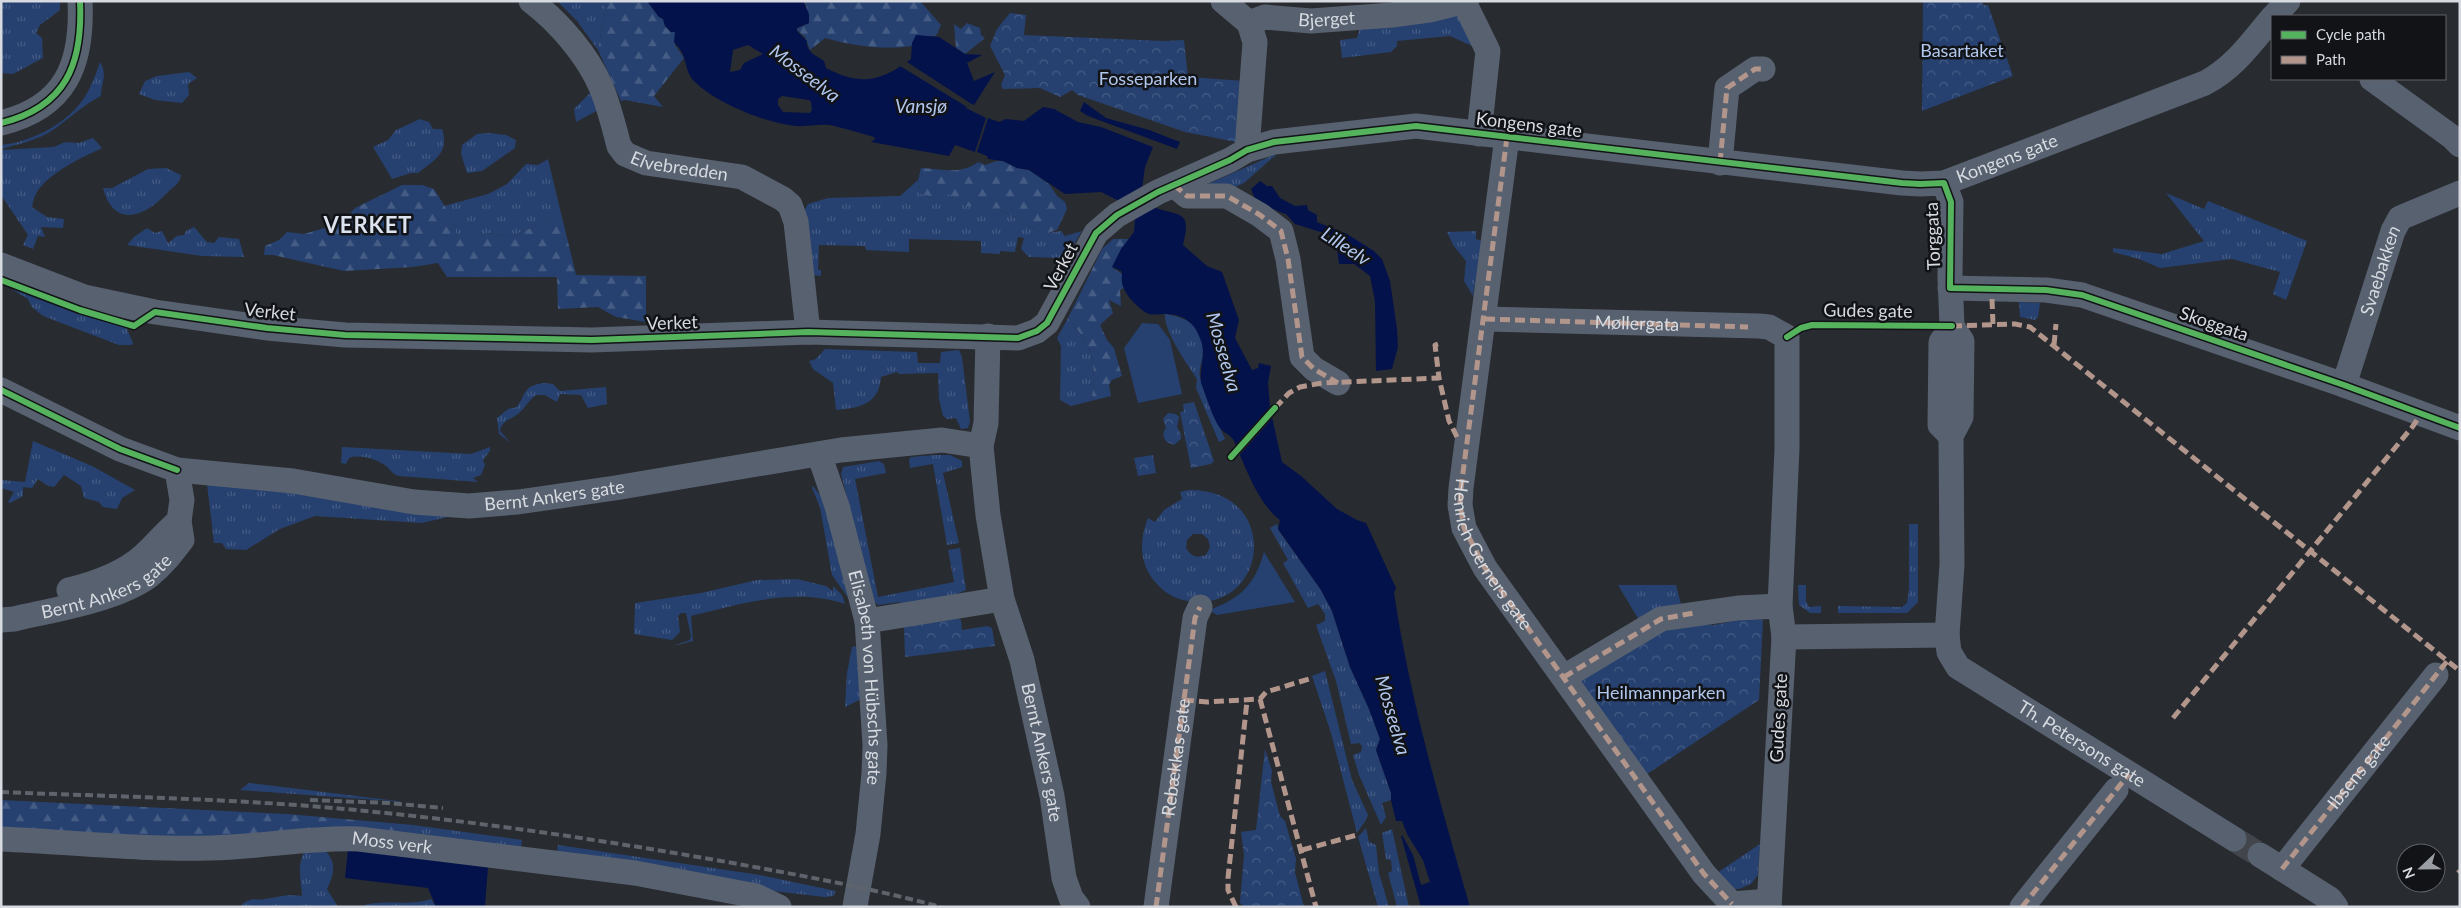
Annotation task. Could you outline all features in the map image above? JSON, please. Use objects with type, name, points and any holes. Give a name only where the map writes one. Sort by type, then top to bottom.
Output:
[{"type":"street","points":[[1,123],[21,118],[39,109],[63,86],[72,68],[77,49],[81,23],[80,1]]},
{"type":"street","name":"Elvebredden","points":[[531,1],[559,28],[588,62],[601,87],[619,146],[625,154],[646,163],[742,177],[774,193],[790,205],[796,222],[808,332]]},
{"type":"street","points":[[1223,1],[1249,23],[1255,42],[1247,150]]},
{"type":"street","name":"Bjerget","points":[[1249,23],[1265,17],[1311,21],[1335,20],[1429,10],[1465,2],[1488,50],[1479,134]]},
{"type":"street","name":"Kongens gate","points":[[1125,210],[1247,150],[1274,142],[1416,126],[1920,184],[1944,183],[2205,83],[2222,74],[2240,57],[2271,18]]},
{"type":"street","points":[[1720,162],[1727,88],[1755,68],[1763,69]]},
{"type":"street","points":[[2373,80],[2452,137],[2460,145]]},
{"type":"street","name":"Henrich Gerners gate","points":[[1507,137],[1484,319],[1466,439],[1461,488],[1461,518],[1471,544],[1485,568],[1704,874],[1732,904],[1769,904]]},
{"type":"street","name":"Torggata","points":[[1944,183],[1951,202],[1950,288],[1952,326],[1942,342],[1940,425],[1951,436],[1952,565],[1947,635]]},
{"type":"street","points":[[1174,185],[1187,196],[1227,196],[1260,215],[1281,231],[1288,259],[1302,357],[1314,369],[1338,383]]},
{"type":"street","name":"Svaebakken","points":[[2344,385],[2393,232],[2400,218],[2460,193]]},
{"type":"street","name":"Verket","points":[[1,265],[84,297],[155,312],[267,328],[345,335],[592,340],[808,332],[1023,337],[1037,332],[1047,323],[1096,233],[1125,210]]},
{"type":"street","name":"Skoggata","points":[[1950,288],[2028,289],[2082,295],[2344,385],[2460,428]]},
{"type":"street","name":"Møllergata","points":[[1484,319],[1758,326],[1769,327],[1787,337]]},
{"type":"street","name":"Bernt Ankers gate","points":[[988,336],[986,423],[981,446],[988,515],[1002,599],[1022,660],[1052,796],[1064,878],[1071,898],[1078,907]]},
{"type":"street","name":"Gudes gate","points":[[1769,904],[1784,636],[1780,606],[1787,448],[1787,337]]},
{"type":"street","points":[[1,390],[120,448],[177,470]]},
{"type":"street","name":"Bernt Ankers gate","points":[[1,620],[95,600],[128,588],[148,578],[166,561],[182,540],[179,521],[182,500],[177,470],[293,481],[414,502],[469,506],[518,502],[615,488],[819,454],[919,441],[949,441],[981,446]]},
{"type":"street","name":"Elisabeth von Hübschs gate","points":[[819,454],[837,506],[867,621],[875,745],[874,773],[868,834],[855,906]]},
{"type":"street","name":"Bernt Ankers gate","points":[[1,612],[39,598],[78,588],[132,565],[151,548],[164,532],[179,521]]},
{"type":"street","points":[[867,621],[1002,599]]},
{"type":"street","points":[[1564,677],[1661,618],[1738,608],[1780,606]]},
{"type":"street","name":"Rebækkas gate","points":[[1156,907],[1195,618],[1200,607]]},
{"type":"street","points":[[1784,636],[1947,635]]},
{"type":"street","name":"Th. Petersons gate","points":[[1947,635],[1949,652],[1958,667],[2234,839]]},
{"type":"street","name":"Ibsens gate","points":[[2282,869],[2436,675]]},
{"type":"street","points":[[2022,907],[2116,790]]},
{"type":"street","name":"Moss verk","points":[[1,839],[146,849],[230,848],[334,838],[359,839],[635,873],[756,896],[779,907]]},
{"type":"street","points":[[2260,855],[2330,900],[2336,907]]},
{"type":"green space","points":[[1,1],[60,1],[60,10],[40,25],[36,33],[42,38],[43,58],[13,74],[1,73]]},
{"type":"green space","points":[[557,1],[595,1],[606,7],[598,50],[577,21]]},
{"type":"green space","points":[[595,1],[647,1],[659,17],[663,19],[665,26],[671,32],[675,32],[675,45],[684,58],[654,96],[663,107],[625,100],[621,101],[598,50],[606,7]]},
{"type":"green space","points":[[803,1],[920,1],[941,25],[936,36],[925,36],[912,43],[912,46],[890,48],[868,46],[825,38],[810,50],[805,37],[796,29],[809,23],[806,5]]},
{"type":"green space","name":"Basartaket","points":[[1923,1],[1982,1],[1983,5],[1988,5],[2013,76],[1922,111]]},
{"type":"green space","name":"Fosseparken","points":[[1010,13],[1026,15],[1024,35],[1164,41],[1184,40],[1188,77],[1245,81],[1236,142],[1185,132],[1078,95],[1072,90],[1060,97],[1040,88],[1003,89],[1001,85],[1005,75],[990,46],[997,29]]},
{"type":"green space","points":[[1459,14],[1472,46],[1450,36],[1397,41],[1397,46],[1391,52],[1342,58],[1340,40],[1357,38],[1360,28]]},
{"type":"green space","points":[[967,23],[980,28],[981,35],[985,38],[965,54],[956,48],[954,24],[961,29]]},
{"type":"green space","points":[[100,62],[104,71],[101,96],[47,133],[1,149],[1,145],[35,136],[66,118],[85,97]]},
{"type":"green space","points":[[189,72],[197,78],[188,84],[189,95],[182,103],[155,100],[139,94],[145,81],[157,76]]},
{"type":"green space","points":[[592,91],[600,109],[576,122],[574,109]]},
{"type":"green space","points":[[420,119],[429,122],[433,129],[442,129],[444,144],[442,150],[435,160],[418,173],[411,173],[392,179],[373,147],[388,140],[396,130]]},
{"type":"green space","points":[[477,134],[506,135],[516,140],[515,148],[482,171],[467,173],[461,154],[462,145]]},
{"type":"green space","points":[[93,138],[102,148],[58,172],[43,185],[34,197],[32,207],[47,217],[64,219],[63,228],[41,227],[45,237],[38,236],[33,249],[23,245],[28,235],[1,195],[1,150],[54,147],[65,142],[79,143]]},
{"type":"green space","points":[[1278,153],[1244,183],[1233,188],[1192,191]]},
{"type":"green space","points":[[548,159],[561,213],[541,224],[509,237],[491,233],[457,239],[454,221],[444,206],[488,194],[507,184],[526,164],[538,165]]},
{"type":"green space","points":[[1003,161],[1017,168],[1029,170],[1049,184],[1057,196],[1065,202],[1067,209],[1057,230],[1048,233],[1037,230],[997,208],[966,206],[950,194],[940,198],[921,194],[918,180],[921,168],[958,170],[965,169],[978,162],[985,165]]},
{"type":"green space","points":[[166,168],[181,175],[179,181],[149,208],[131,215],[122,214],[108,201],[103,188],[112,188],[148,169]]},
{"type":"green space","points":[[918,180],[921,194],[950,194],[982,206],[997,208],[1037,230],[1048,233],[1061,231],[1065,236],[1082,231],[1068,254],[1066,253],[1061,258],[1029,257],[1021,249],[1024,238],[1018,237],[1015,252],[1000,251],[1000,254],[981,253],[981,241],[909,239],[909,252],[866,250],[865,246],[819,245],[818,270],[821,270],[821,276],[812,275],[802,215],[808,204],[828,198],[900,196]]},
{"type":"green space","points":[[402,185],[422,185],[434,189],[454,221],[457,238],[491,233],[509,237],[541,224],[561,213],[576,275],[646,276],[646,322],[616,317],[598,307],[558,309],[557,277],[447,277],[438,263],[413,267],[344,271],[273,255],[264,255],[265,246],[279,240],[287,232],[304,234],[341,223],[355,208]]},
{"type":"green space","points":[[2166,193],[2204,209],[2208,201],[2307,241],[2286,300],[2273,294],[2280,272],[2232,259],[2160,268],[2139,259],[2113,252],[2113,248],[2162,254],[2204,241]]},
{"type":"green space","points":[[194,227],[207,242],[214,243],[219,237],[239,239],[244,257],[202,256],[127,245],[134,237],[147,228],[155,233],[162,231],[168,243],[177,236],[184,235],[186,231]]},
{"type":"green space","points":[[1476,231],[1476,239],[1482,241],[1473,296],[1464,281],[1466,261],[1453,245],[1447,232]]},
{"type":"green space","points":[[1113,239],[1129,239],[1113,265],[1113,268],[1122,274],[1124,288],[1120,290],[1121,306],[1109,300],[1113,313],[1100,325],[1107,340],[1114,348],[1122,376],[1112,380],[1109,385],[1111,396],[1091,401],[1094,377],[1091,356],[1082,337],[1068,318],[1102,249]]},
{"type":"green space","points":[[10,288],[126,327],[133,343],[132,345],[119,345],[43,316],[32,307],[28,299]]},
{"type":"green space","points":[[2019,302],[2040,303],[2038,317],[2035,320],[2020,317]]},
{"type":"green space","points":[[1165,314],[1186,320],[1200,334],[1203,353],[1200,377],[1206,396],[1225,439],[1219,442],[1196,388],[1197,379],[1172,339]]},
{"type":"green space","points":[[1068,318],[1087,347],[1091,357],[1094,377],[1091,401],[1071,406],[1060,400],[1061,346],[1057,338]]},
{"type":"green space","points":[[1142,323],[1158,324],[1170,340],[1182,394],[1138,403],[1124,348]]},
{"type":"green space","points":[[825,349],[917,352],[918,363],[940,363],[941,352],[959,350],[962,357],[970,422],[968,428],[961,429],[956,418],[947,419],[943,416],[939,399],[938,373],[899,374],[897,372],[881,377],[876,393],[867,403],[853,408],[836,410],[833,383],[813,369],[809,361],[816,359]]},
{"type":"green space","points":[[544,383],[553,384],[560,391],[606,387],[607,404],[588,408],[581,395],[560,394],[557,402],[545,395],[536,395],[521,411],[501,427],[500,431],[511,443],[499,434],[497,418],[508,409],[517,407],[529,388]]},
{"type":"green space","points":[[1194,402],[1214,461],[1211,464],[1191,468],[1180,412],[1184,411],[1183,404]]},
{"type":"green space","points":[[1168,413],[1176,414],[1179,417],[1177,427],[1181,434],[1181,439],[1174,445],[1167,442],[1164,435],[1166,428],[1163,419]]},
{"type":"green space","points":[[33,441],[92,466],[135,490],[122,498],[117,509],[103,507],[99,502],[84,498],[81,486],[64,475],[54,487],[48,486],[38,479],[32,488],[23,487],[23,496],[10,503],[8,502],[14,492],[1,488],[1,480],[25,482]]},
{"type":"green space","points":[[342,447],[471,454],[490,447],[490,451],[483,460],[485,465],[481,475],[473,478],[478,482],[399,476],[382,463],[363,457],[349,458],[346,464],[341,463]]},
{"type":"green space","points":[[950,455],[962,461],[962,467],[943,473],[959,543],[947,545],[933,464],[910,468],[909,460],[911,457]]},
{"type":"green space","points":[[1153,455],[1156,473],[1138,476],[1134,458]]},
{"type":"green space","points":[[879,461],[884,464],[886,473],[855,479],[878,597],[954,582],[948,550],[960,548],[966,590],[950,597],[901,604],[900,602],[878,605],[874,601],[841,474],[843,467]]},
{"type":"green space","points":[[207,484],[315,495],[456,515],[422,523],[315,516],[280,529],[246,550],[226,549],[222,543],[214,543]]},
{"type":"green space","points":[[813,486],[823,499],[849,599],[832,575],[820,507],[812,488]]},
{"type":"green space","points":[[1189,490],[1218,495],[1238,507],[1250,526],[1254,546],[1250,567],[1239,585],[1221,598],[1196,602],[1179,599],[1160,587],[1150,576],[1146,568],[1142,544],[1148,518],[1155,522],[1164,510],[1182,499],[1180,492]],"holes":[[[1193,534],[1202,534],[1208,539],[1210,547],[1206,555],[1194,556],[1186,548],[1187,540]]]},
{"type":"green space","points":[[1277,524],[1279,531],[1321,590],[1332,611],[1350,667],[1380,739],[1376,750],[1391,793],[1391,800],[1382,803],[1386,817],[1381,825],[1359,775],[1353,755],[1361,752],[1362,746],[1359,743],[1351,744],[1336,681],[1316,625],[1325,621],[1325,614],[1318,604],[1308,608],[1283,563],[1288,560],[1270,528]]},
{"type":"green space","points":[[1909,524],[1918,524],[1918,602],[1907,613],[1838,613],[1838,606],[1902,607],[1907,603],[1909,589]]},
{"type":"green space","points":[[1264,552],[1295,602],[1217,615],[1212,612],[1212,609],[1232,600],[1246,588],[1256,573]]},
{"type":"green space","points":[[797,579],[826,586],[833,591],[833,586],[842,595],[845,604],[827,599],[788,597],[748,602],[709,611],[691,616],[693,641],[673,646],[690,640],[691,636],[686,613],[681,613],[678,616],[680,632],[672,640],[634,634],[635,603],[701,593],[757,580]]},
{"type":"green space","points":[[1618,585],[1676,585],[1682,608],[1642,625]]},
{"type":"green space","points":[[1798,585],[1806,585],[1806,601],[1809,607],[1821,606],[1821,613],[1810,613],[1799,605]]},
{"type":"green space","points":[[956,617],[961,620],[962,630],[987,626],[992,628],[995,646],[905,657],[904,626]]},
{"type":"green space","name":"Heilmannparken","points":[[1750,618],[1763,620],[1759,700],[1644,776],[1573,674],[1663,622],[1714,625]]},
{"type":"green space","points":[[852,647],[858,648],[861,699],[845,707],[847,673]]},
{"type":"green space","points":[[1325,671],[1352,780],[1368,815],[1357,833],[1331,733],[1312,676]]},
{"type":"green space","points":[[1265,749],[1272,771],[1271,782],[1280,816],[1285,821],[1296,859],[1295,872],[1304,907],[1245,907],[1240,903],[1244,855],[1241,832],[1256,830]]},
{"type":"green space","points":[[249,783],[405,802],[240,790]]},
{"type":"green space","points":[[1,800],[287,814],[413,825],[411,838],[231,841],[1,832]]},
{"type":"green space","points":[[413,825],[522,840],[521,848],[411,838]]},
{"type":"green space","points":[[1366,828],[1369,842],[1376,845],[1379,873],[1389,907],[1378,907],[1358,837]]},
{"type":"green space","points":[[1392,829],[1409,907],[1397,907],[1388,873],[1392,871],[1391,860],[1386,859],[1382,833]]},
{"type":"green space","points":[[1760,844],[1758,875],[1751,884],[1734,889],[1714,875]]},
{"type":"green space","points":[[558,845],[760,875],[836,891],[833,896],[825,897],[748,888],[557,852]]},
{"type":"green space","points":[[322,848],[332,862],[332,878],[327,889],[338,907],[242,907],[242,904],[252,899],[302,896],[300,872],[303,855],[306,849]]},
{"type":"green space","points":[[431,899],[436,907],[361,907],[376,903],[413,902]]},
{"type":"water","name":"Vansjø","points":[[647,1],[803,1],[809,14],[809,23],[797,28],[797,31],[807,41],[808,48],[824,61],[826,68],[838,74],[860,79],[880,77],[890,73],[911,59],[912,43],[916,35],[939,37],[965,54],[982,55],[967,63],[974,81],[995,72],[974,105],[970,103],[966,108],[986,118],[975,152],[955,145],[949,156],[871,142],[875,139],[874,137],[834,126],[783,124],[740,110],[713,96],[692,79],[683,54],[674,42],[675,32],[671,32],[665,26],[663,19],[659,17]],"holes":[[[748,45],[763,54],[744,63],[740,70],[730,72],[733,50]],[[782,96],[809,100],[812,110],[810,113],[783,112],[778,105],[778,99]]]},
{"type":"water","points":[[1084,102],[1106,118],[1149,130],[1180,142],[1177,149],[1088,116],[1080,111]]},
{"type":"water","name":"Mosseelva","points":[[1043,107],[1054,109],[1078,122],[1101,127],[1153,147],[1145,167],[1142,189],[1144,189],[1156,208],[1183,217],[1186,226],[1183,245],[1207,266],[1222,272],[1239,320],[1235,338],[1252,370],[1258,368],[1259,363],[1271,366],[1268,383],[1270,408],[1282,462],[1301,476],[1337,509],[1366,523],[1396,588],[1394,593],[1417,712],[1470,907],[1421,907],[1401,836],[1407,834],[1402,821],[1396,821],[1391,793],[1376,750],[1380,739],[1350,667],[1332,611],[1321,590],[1278,529],[1280,520],[1272,513],[1259,495],[1234,441],[1221,429],[1215,420],[1201,383],[1203,351],[1198,334],[1192,324],[1171,314],[1150,314],[1145,312],[1130,299],[1123,286],[1121,271],[1112,267],[1121,249],[1134,232],[1135,218],[1119,201],[1101,192],[1065,194],[1029,170],[1017,168],[1003,161],[988,159],[987,156],[977,152],[988,118],[999,122],[1006,119],[1024,121]]},
{"type":"water","name":"Lilleelv","points":[[1260,181],[1267,186],[1272,186],[1280,198],[1295,206],[1307,205],[1308,210],[1317,215],[1317,222],[1347,234],[1374,251],[1382,259],[1390,281],[1397,329],[1398,347],[1392,369],[1376,371],[1375,301],[1370,276],[1354,264],[1339,264],[1337,248],[1330,235],[1295,224],[1286,214],[1262,206],[1261,201],[1255,199],[1251,189]]},
{"type":"water","points":[[348,849],[488,867],[485,906],[436,907],[428,888],[345,878]]},
{"type":"pier","points":[[904,60],[970,103],[967,107],[900,66]]},
{"type":"pier","points":[[1272,405],[1275,415],[1237,458],[1233,448]]},
{"type":"pier","points":[[1407,834],[1423,860],[1430,882],[1421,885],[1413,855],[1402,835]]},
{"type":"tunnel","points":[[2234,839],[2260,855]]},
{"type":"railway","points":[[1,792],[297,805],[459,821],[620,844],[727,862],[862,888],[941,907]]},
{"type":"railway","points":[[310,800],[388,803],[443,808]]},
{"type":"marked path","points":[[1720,163],[1727,88],[1755,69],[1763,69]]},
{"type":"marked path","points":[[1507,137],[1461,488],[1460,505],[1464,528],[1485,568],[1704,874],[1732,904]]},
{"type":"marked path","points":[[1174,185],[1187,196],[1227,196],[1260,215],[1281,231],[1288,259],[1302,357],[1314,369],[1338,383]]},
{"type":"marked path","points":[[1992,299],[1993,325]]},
{"type":"marked path","points":[[1485,319],[1748,327]]},
{"type":"marked path","points":[[1952,326],[2015,324],[2030,327],[2460,671]]},
{"type":"marked path","points":[[2054,345],[2056,324]]},
{"type":"marked path","points":[[1438,344],[1435,345],[1439,378]]},
{"type":"marked path","points":[[1275,408],[1289,393],[1300,387],[1322,383],[1439,378],[1449,421],[1457,437]]},
{"type":"marked path","points":[[2173,718],[2421,414]]},
{"type":"marked path","points":[[1156,907],[1195,618],[1200,607]]},
{"type":"marked path","points":[[1564,677],[1661,619],[1694,613]]},
{"type":"marked path","points":[[2282,869],[2448,660]]},
{"type":"marked path","points":[[1184,700],[1207,702],[1260,699],[1266,692],[1309,679]]},
{"type":"marked path","points":[[1260,699],[1316,907]]},
{"type":"marked path","points":[[1236,907],[1228,890],[1228,878],[1247,701]]},
{"type":"marked path","points":[[2022,907],[2129,774]]},
{"type":"marked path","points":[[1302,850],[1357,835]]},
{"type":"cycle path","points":[[1,123],[23,116],[41,106],[55,94],[66,80],[78,44],[80,1]]},
{"type":"cycle path","points":[[1,280],[80,310],[134,326],[155,312],[267,328],[345,335],[592,340],[808,332],[1018,338],[1037,331],[1047,323],[1096,233],[1117,215],[1158,192],[1230,160],[1247,150],[1274,142],[1416,126],[1902,183],[1944,183],[1951,202],[1950,288],[2046,290],[2082,295],[2344,385],[2460,428]]},
{"type":"cycle path","points":[[1787,337],[1801,328],[1812,325],[1952,326]]},
{"type":"cycle path","points":[[1,390],[120,449],[177,470]]},
{"type":"cycle path","points":[[1231,457],[1275,408]]},
{"type":"district","name":"VERKET","points":[[368,225]]}]
